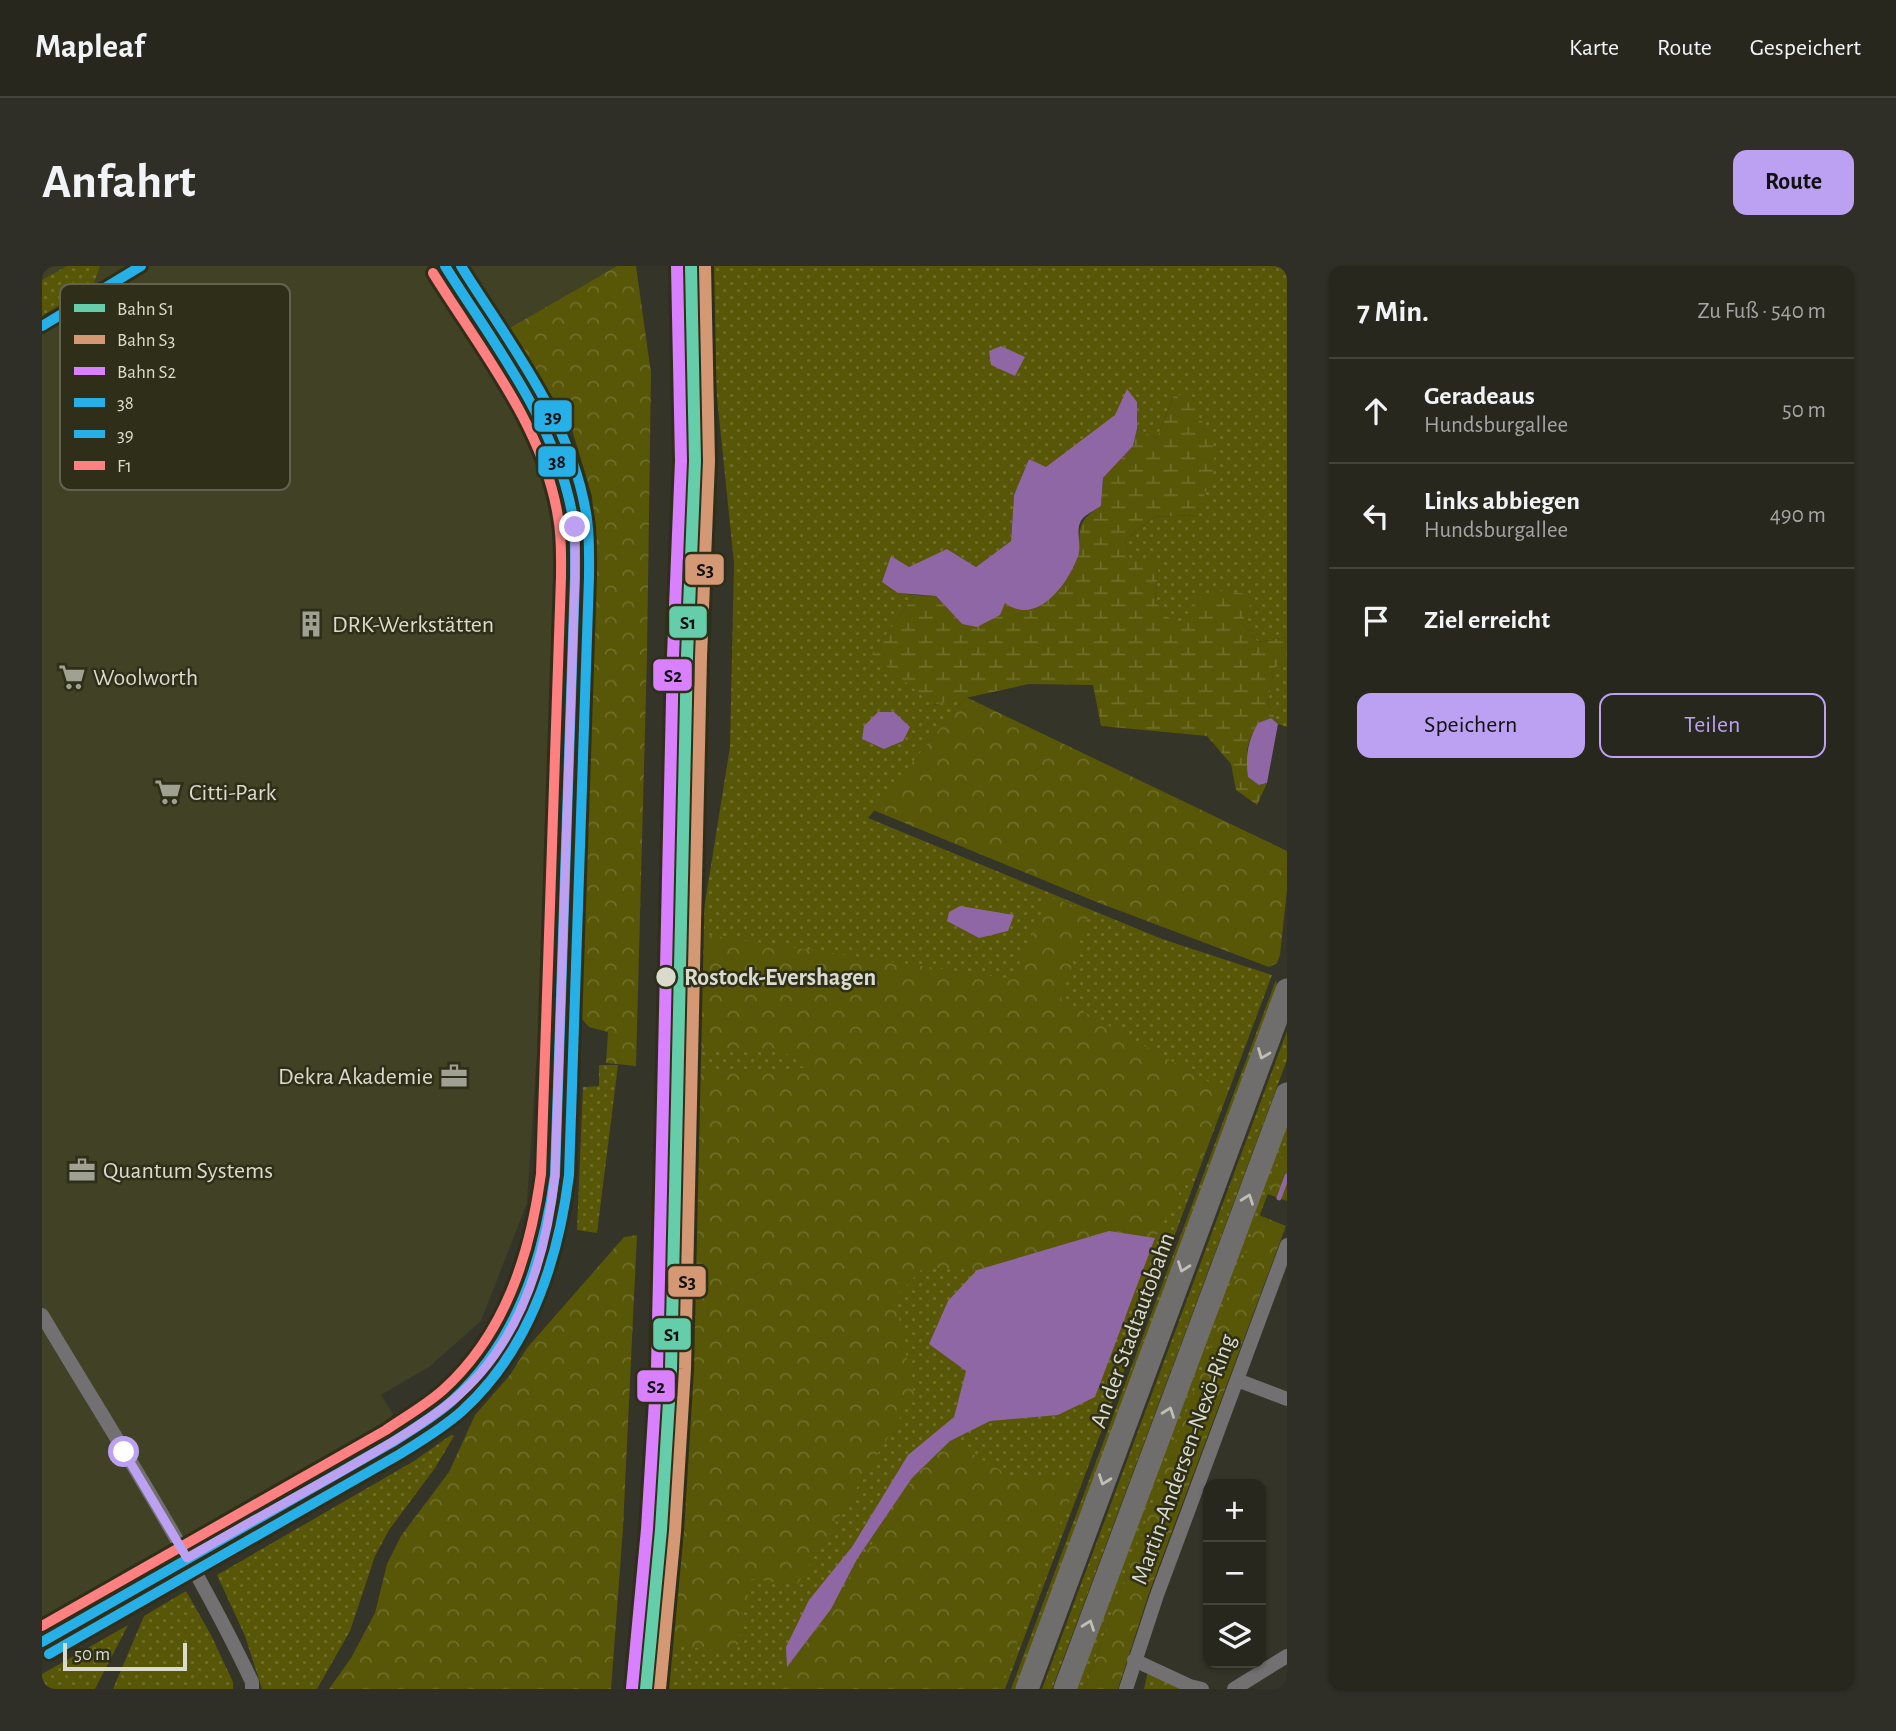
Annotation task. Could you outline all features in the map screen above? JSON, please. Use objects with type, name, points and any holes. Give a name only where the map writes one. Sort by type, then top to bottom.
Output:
[{"type":"highway","name":"An der Stadtautobahn","points":[[1027,1689],[1287,990]]},
{"type":"highway","points":[[1065,1689],[1287,1094]]},
{"type":"street","points":[[111,284],[141,266]]},
{"type":"street","points":[[42,1642],[393,1442],[454,1399],[493,1355],[513,1322],[528,1293],[546,1236],[555,1175],[575,527],[563,477],[548,440],[445,266]]},
{"type":"street","points":[[42,326],[60,315]]},
{"type":"street","name":"Martin-Andersen-Nexö-Ring","points":[[1126,1689],[1134,1660],[1287,1245]]},
{"type":"street","points":[[42,1315],[187,1558],[230,1635],[252,1682],[252,1689]]},
{"type":"street","points":[[1237,1380],[1287,1399]]},
{"type":"street","points":[[1234,1689],[1287,1656]]},
{"type":"street","points":[[1134,1660],[1202,1689]]},
{"type":"shaded area","points":[[42,266],[617,266],[484,343],[534,430],[557,494],[563,555],[557,891],[536,1066],[527,1203],[481,1321],[429,1367],[381,1395],[393,1414],[373,1442],[42,1629]]},
{"type":"shaded area","points":[[1001,346],[1025,357],[1015,376],[991,365],[989,351]]},
{"type":"shaded area","points":[[1127,389],[1137,402],[1137,429],[1133,446],[1103,478],[1101,506],[1081,520],[1078,556],[1067,579],[1050,599],[1029,610],[1017,609],[1005,603],[1000,615],[977,627],[962,624],[936,596],[898,593],[882,582],[891,556],[909,567],[947,549],[976,567],[1011,541],[1014,495],[1029,459],[1046,467],[1115,415]]},
{"type":"shaded area","points":[[878,712],[894,712],[910,727],[903,741],[884,749],[862,739],[864,726]]},
{"type":"shaded area","points":[[1271,718],[1278,724],[1267,783],[1259,785],[1248,777],[1248,749],[1258,723]]},
{"type":"shaded area","points":[[960,906],[1014,915],[1008,931],[979,938],[947,921],[949,912]]},
{"type":"shaded area","points":[[1109,1231],[1155,1238],[1095,1397],[1058,1415],[990,1421],[950,1441],[912,1478],[857,1559],[831,1609],[787,1667],[786,1647],[809,1600],[852,1547],[908,1455],[954,1417],[966,1371],[929,1344],[948,1301],[977,1270]]},
{"type":"green space","points":[[67,266],[100,266],[92,284],[60,284],[60,305],[42,316],[42,280]]},
{"type":"green space","points":[[617,266],[636,266],[651,373],[647,656],[636,1066],[606,1063],[608,1032],[589,1027],[578,1015],[579,924],[589,763],[594,579],[592,496],[571,426],[508,329]]},
{"type":"green space","points":[[708,266],[1287,266],[1287,637],[1258,642],[1242,623],[1179,631],[1155,601],[1158,569],[1130,560],[1125,540],[1154,517],[1196,515],[1174,395],[1157,438],[1137,429],[1137,402],[1046,468],[1029,459],[1014,495],[1011,541],[976,567],[947,549],[898,593],[915,595],[873,653],[934,705],[966,697],[868,818],[1162,939],[1272,975],[1005,1689],[664,1689],[689,1353],[690,1048],[700,934],[730,747],[734,563],[713,358]]},
{"type":"green space","points":[[1174,395],[1187,395],[1213,442],[1215,469],[1196,515],[1154,517],[1125,540],[1130,559],[1153,560],[1158,569],[1155,601],[1179,630],[1195,599],[1225,590],[1254,596],[1242,623],[1258,642],[1287,637],[1287,661],[1274,668],[1268,703],[1278,724],[1271,718],[1259,723],[1248,748],[1248,761],[1259,785],[1267,783],[1257,805],[1236,790],[1231,764],[1207,736],[1101,726],[1093,685],[1029,684],[933,705],[872,654],[915,595],[936,596],[962,624],[1004,602],[1079,553],[1081,525],[1101,506],[1103,478],[1133,446],[1137,429],[1157,438]]},
{"type":"green space","points":[[1287,661],[1287,727],[1278,724],[1268,703],[1274,667]]},
{"type":"green space","points":[[966,697],[1287,851],[1287,890],[1277,963],[1269,967],[1099,903],[873,810]]},
{"type":"green space","points":[[1048,897],[1090,911],[1061,999],[1227,1092],[1200,1165],[1191,1172],[1155,1238],[1109,1231],[977,1270],[924,1267],[895,1298],[914,1395],[797,1585],[751,1579],[736,1653],[669,1644],[689,1353],[690,1068],[776,1071],[819,1066],[773,1049],[690,1048],[700,934],[1013,979]]},
{"type":"green space","points":[[1276,980],[1277,990],[1017,1689],[1011,1689]]},
{"type":"green space","points":[[1287,1031],[1287,1060],[1052,1689],[1042,1689]]},
{"type":"green space","points":[[599,1065],[618,1065],[597,1233],[577,1230],[583,1087],[599,1086]]},
{"type":"green space","points":[[1287,1124],[1287,1142],[1084,1689],[1077,1689]]},
{"type":"green space","points":[[1287,1142],[1287,1201],[1267,1194]]},
{"type":"green space","points":[[1259,1215],[1286,1226],[1149,1593],[1118,1689],[1084,1689]]},
{"type":"green space","points":[[637,1235],[623,1529],[611,1689],[329,1689],[351,1658],[375,1613],[387,1564],[401,1536],[449,1472],[475,1415],[510,1375],[527,1348],[624,1237]]},
{"type":"green space","points":[[451,1435],[454,1436],[435,1468],[389,1530],[375,1556],[350,1631],[317,1689],[262,1689],[245,1636],[217,1575],[414,1461]]},
{"type":"green space","points":[[950,1441],[1012,1477],[1077,1477],[1000,1689],[775,1689],[787,1667],[831,1609],[913,1478]]},
{"type":"green space","points":[[186,1591],[211,1635],[233,1682],[233,1689],[113,1689],[144,1616]]},
{"type":"green space","points":[[128,1625],[95,1689],[42,1689],[42,1674]]},
{"type":"green space","points":[[1148,1671],[1187,1689],[1144,1689]]},
{"type":"waterway","points":[[1279,1198],[1287,1176]]},
{"type":"rail line","name":"S1","points":[[646,1689],[661,1530],[671,1369],[687,656],[695,461],[691,266]]},
{"type":"rail line","name":"S3","points":[[660,1689],[675,1531],[685,1369],[701,657],[709,461],[705,266]]},
{"type":"rail line","name":"S2","points":[[632,1688],[647,1529],[657,1368],[673,656],[681,461],[677,267]]},
{"type":"transit line","name":"38","points":[[111,284],[141,266]]},
{"type":"transit line","name":"38","points":[[42,1642],[393,1442],[440,1411],[476,1376],[495,1350],[511,1324],[535,1267],[555,1175],[575,577],[574,529],[564,479],[537,415],[502,354],[445,266]]},
{"type":"transit line","name":"39","points":[[49,1654],[400,1454],[447,1423],[485,1387],[505,1361],[522,1333],[548,1272],[569,1175],[589,577],[588,529],[578,479],[553,415],[518,354],[461,266]]},
{"type":"transit line","name":"F1","points":[[42,1626],[386,1430],[430,1401],[465,1368],[483,1344],[498,1318],[522,1263],[541,1174],[561,577],[560,532],[551,484],[525,420],[490,360],[433,273]]},
{"type":"transit line","name":"38","points":[[42,326],[60,315]]},
{"type":"place","name":"DRK-Werkstätten","points":[[311,624]]},
{"type":"place","name":"Woolworth","points":[[72,677]]},
{"type":"place","name":"Citti-Park","points":[[168,792]]},
{"type":"place","name":"Rostock-Evershagen","points":[[666,977]]},
{"type":"place","name":"Dekra Akademie","points":[[454,1076]]},
{"type":"place","name":"Quantum Systems","points":[[82,1170]]},
{"type":"route","points":[[124,1452],[187,1558],[393,1442],[454,1399],[493,1355],[528,1293],[546,1236],[555,1175],[575,527]]}]
